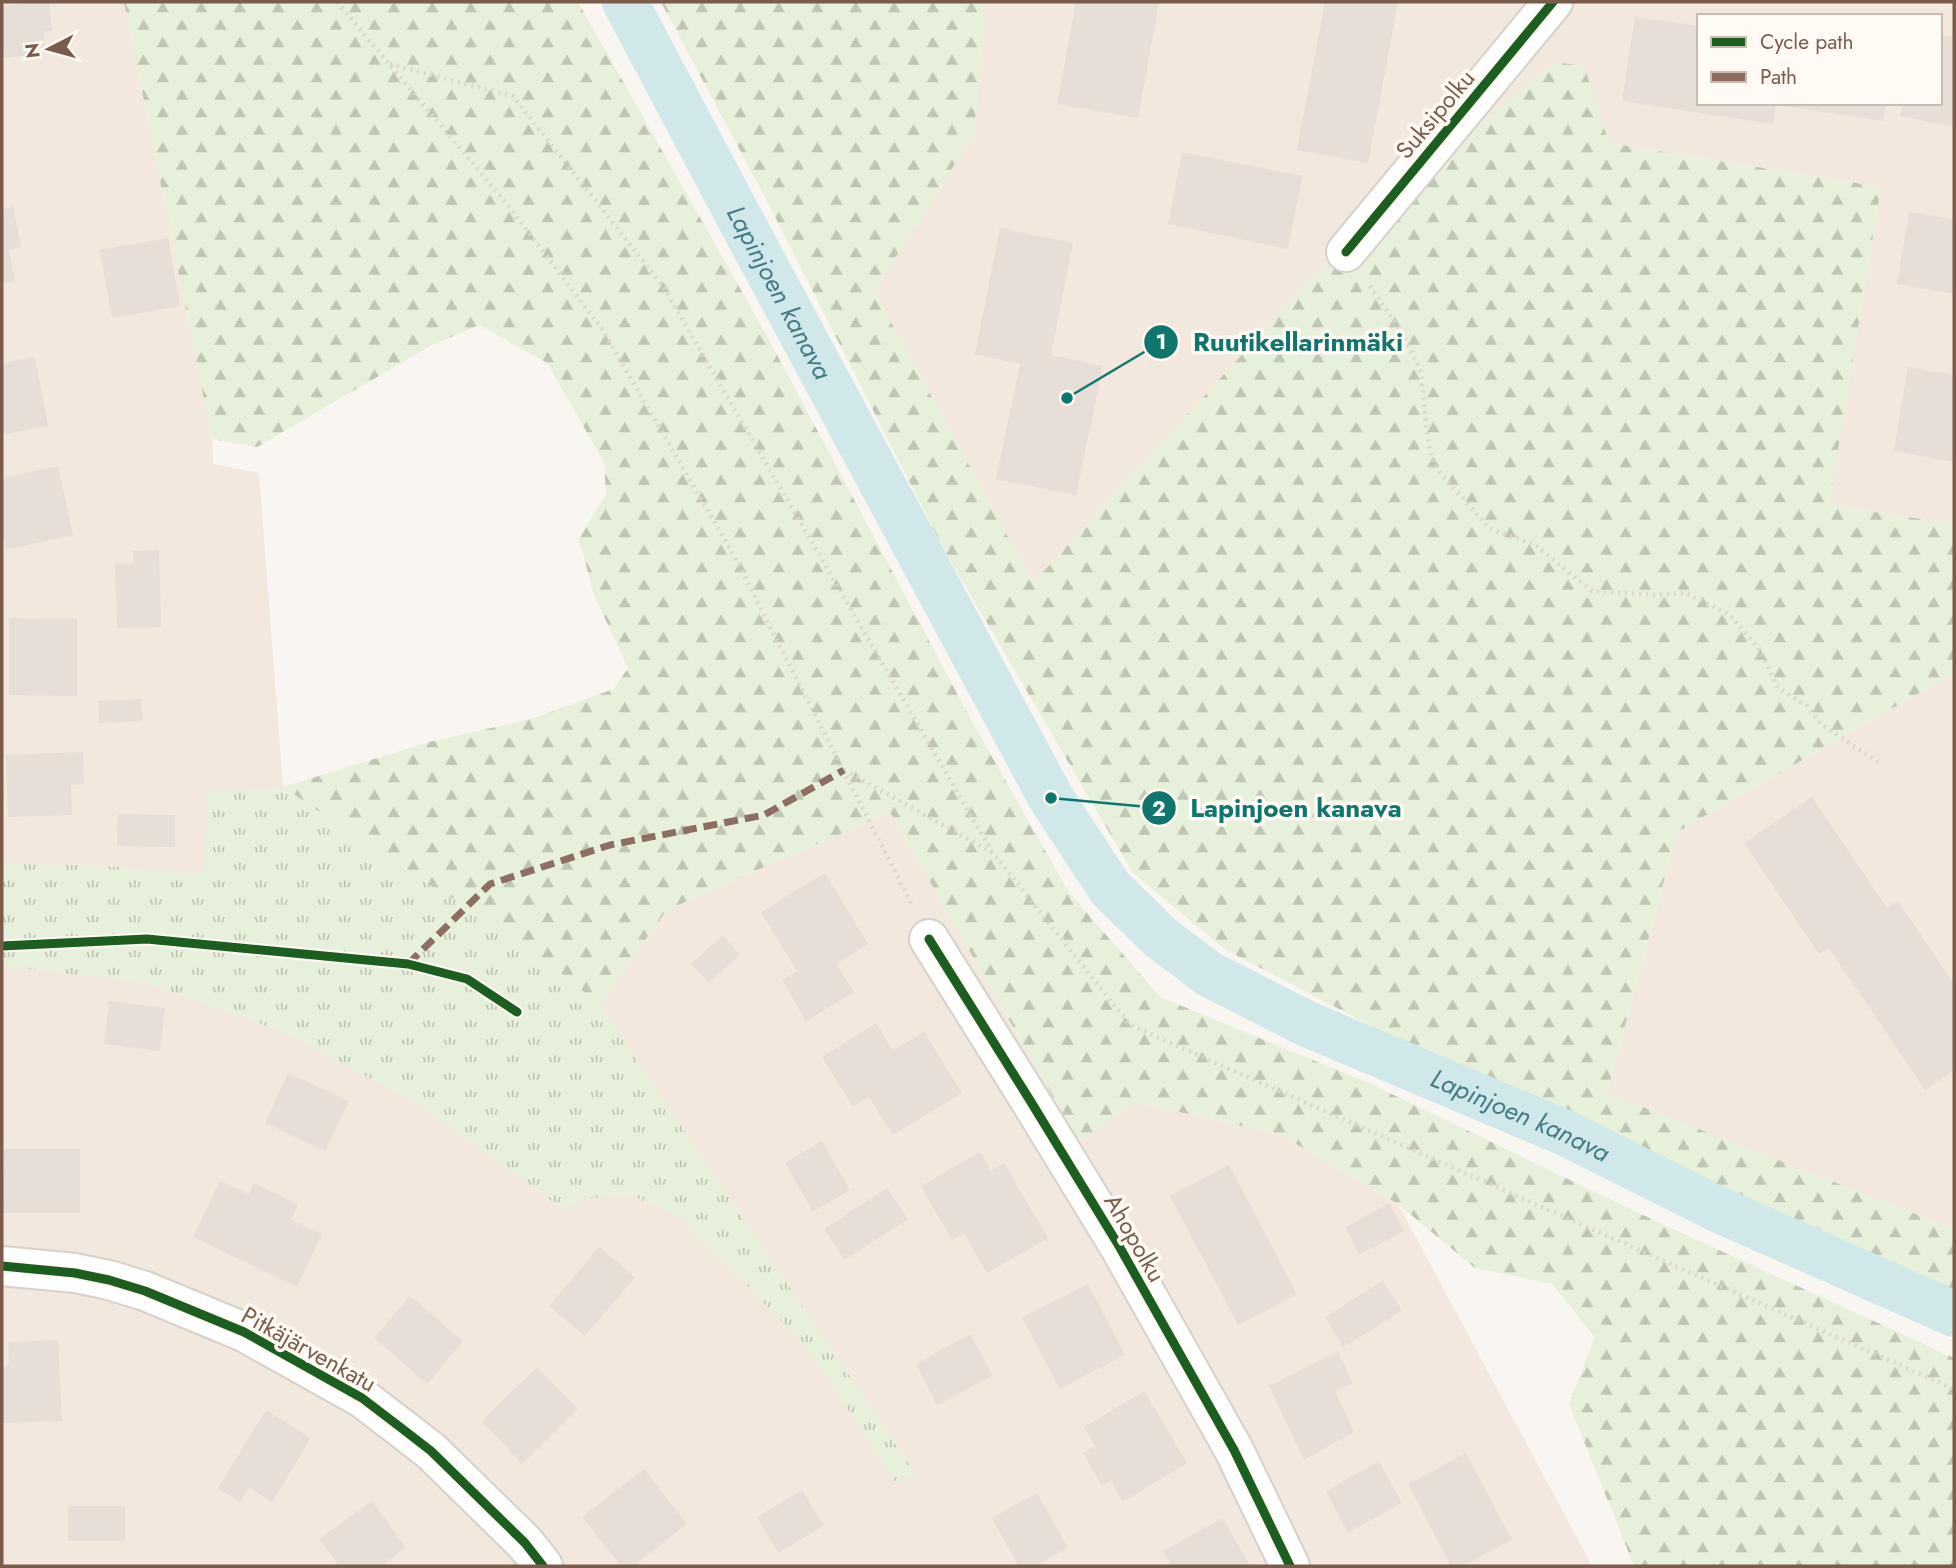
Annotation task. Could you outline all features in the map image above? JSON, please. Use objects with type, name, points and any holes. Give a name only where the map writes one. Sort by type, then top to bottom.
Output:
[{"type":"street","name":"Suksipolku","points":[[1346,252],[1553,2]]},
{"type":"street","name":"Ahopolku","points":[[929,939],[1119,1246],[1234,1450],[1290,1566]]},
{"type":"street","name":"Pitkäjärvenkatu","points":[[2,1266],[75,1273],[109,1280],[145,1291],[244,1332],[362,1398],[420,1443],[525,1543],[543,1566]]},
{"type":"path","points":[[337,2],[507,204],[602,329],[733,554],[929,939]]},
{"type":"path","points":[[389,64],[513,96],[664,288],[993,853],[1130,1025],[1954,1389]]},
{"type":"path","points":[[1346,252],[1403,334],[1421,372],[1433,465],[1490,529],[1535,545],[1592,591],[1652,595],[1686,593],[1730,615],[1760,650],[1778,688],[1807,706],[1822,725],[1882,764]]},
{"type":"path","points":[[844,770],[993,853]]},
{"type":"shaded area","points":[[2,2],[124,2],[212,439],[213,464],[259,473],[283,787],[398,866],[511,933],[599,1004],[667,910],[890,812],[1079,1142],[1134,1102],[1279,1134],[1398,1204],[1592,1566],[2,1566]]},
{"type":"shaded area","points":[[985,2],[1954,2],[1954,524],[1829,505],[1881,187],[1609,143],[1376,208],[1033,583],[874,291],[974,134]]},
{"type":"shaded area","points":[[1954,673],[1954,1229],[1607,1094],[1677,832]]},
{"type":"green space","points":[[124,2],[578,2],[767,336],[974,725],[1068,891],[1160,997],[1371,1084],[1645,1216],[1954,1358],[1954,1566],[1634,1566],[1569,1404],[1595,1337],[1552,1284],[1475,1268],[1398,1204],[1279,1134],[1134,1102],[1079,1142],[890,812],[667,910],[599,1004],[511,933],[398,866],[283,787],[429,742],[531,719],[614,689],[628,668],[594,595],[579,539],[606,494],[604,462],[547,363],[480,325],[432,345],[257,447],[212,439]]},
{"type":"green space","points":[[661,2],[985,2],[974,134],[874,291],[1033,583],[1376,208],[1555,62],[1584,66],[1609,143],[1881,187],[1829,505],[1954,524],[1954,673],[1677,832],[1607,1093],[1954,1229],[1954,1295],[1437,1060],[1226,950],[1133,873],[942,546],[767,201]]},
{"type":"green space","points":[[283,787],[398,866],[511,933],[599,1004],[916,1475],[895,1481],[809,1350],[682,1218],[633,1196],[586,1198],[563,1209],[419,1105],[284,1032],[145,983],[2,966],[2,864],[91,865],[204,874],[206,792]]},
{"type":"building","points":[[49,2],[52,30],[43,32],[46,53],[4,58],[2,6]]},
{"type":"building","points":[[1076,2],[1159,2],[1138,118],[1057,104]]},
{"type":"building","points":[[1325,2],[1398,2],[1368,163],[1297,150]]},
{"type":"building","points":[[1635,17],[1697,26],[1697,105],[1776,105],[1773,124],[1622,101]]},
{"type":"building","points":[[1942,35],[1954,38],[1954,127],[1900,116],[1903,105],[1942,105]]},
{"type":"building","points":[[1777,105],[1886,105],[1883,121]]},
{"type":"building","points":[[1182,152],[1302,176],[1288,249],[1168,224]]},
{"type":"building","points":[[13,207],[21,247],[9,250],[15,281],[2,284],[2,209]]},
{"type":"building","points":[[1909,212],[1954,219],[1954,294],[1897,284]]},
{"type":"building","points":[[1000,228],[1073,243],[1051,355],[1103,366],[1076,495],[996,479],[1020,364],[975,354]]},
{"type":"building","points":[[168,238],[180,306],[112,318],[100,250]]},
{"type":"building","points":[[35,357],[48,426],[2,435],[2,363]]},
{"type":"building","points":[[1908,367],[1954,375],[1954,462],[1894,451]]},
{"type":"building","points":[[58,466],[73,535],[6,550],[2,531],[2,478]]},
{"type":"building","points":[[159,550],[161,627],[117,628],[115,564],[134,563],[133,551]]},
{"type":"building","points":[[9,618],[77,619],[77,696],[9,695]]},
{"type":"building","points":[[141,699],[143,721],[99,723],[98,701]]},
{"type":"building","points":[[83,752],[84,784],[71,785],[72,815],[8,817],[6,755]]},
{"type":"building","points":[[1812,797],[1887,908],[1898,901],[1954,984],[1954,1070],[1925,1090],[1829,948],[1819,954],[1744,843]]},
{"type":"building","points":[[118,814],[175,815],[175,847],[117,846]]},
{"type":"building","points":[[825,873],[868,944],[836,964],[854,992],[806,1021],[782,980],[797,971],[761,912]]},
{"type":"building","points":[[723,935],[740,955],[709,983],[691,964]]},
{"type":"building","points":[[109,1001],[165,1008],[160,1051],[104,1044]]},
{"type":"building","points":[[876,1023],[893,1051],[924,1032],[962,1093],[893,1135],[869,1097],[853,1107],[822,1057]]},
{"type":"building","points":[[288,1073],[349,1101],[325,1151],[265,1123]]},
{"type":"building","points":[[822,1141],[850,1190],[813,1212],[785,1163]]},
{"type":"building","points":[[4,1149],[80,1149],[80,1213],[3,1213]]},
{"type":"building","points":[[980,1152],[991,1171],[1004,1163],[1048,1238],[987,1273],[964,1233],[952,1240],[921,1186]]},
{"type":"building","points":[[1229,1165],[1297,1294],[1238,1325],[1170,1196]]},
{"type":"building","points":[[220,1181],[249,1194],[254,1183],[298,1204],[291,1220],[322,1234],[297,1287],[193,1237]]},
{"type":"building","points":[[887,1188],[908,1219],[845,1260],[824,1229]]},
{"type":"building","points":[[1390,1203],[1404,1231],[1359,1255],[1345,1227]]},
{"type":"building","points":[[599,1247],[635,1277],[585,1336],[549,1306]]},
{"type":"building","points":[[1383,1281],[1402,1311],[1343,1347],[1325,1317]]},
{"type":"building","points":[[1088,1284],[1125,1355],[1060,1389],[1022,1318]]},
{"type":"building","points":[[410,1296],[463,1341],[427,1384],[374,1338]]},
{"type":"building","points":[[970,1334],[993,1376],[937,1405],[916,1364]]},
{"type":"building","points":[[58,1340],[62,1421],[2,1423],[2,1366],[9,1365],[8,1342]]},
{"type":"building","points":[[1338,1352],[1353,1383],[1335,1391],[1354,1432],[1304,1460],[1269,1386]]},
{"type":"building","points":[[537,1367],[578,1409],[522,1464],[482,1421]]},
{"type":"building","points":[[1144,1391],[1187,1463],[1123,1502],[1111,1481],[1102,1486],[1083,1453],[1095,1446],[1084,1427]]},
{"type":"building","points":[[266,1410],[311,1438],[272,1502],[249,1487],[240,1502],[218,1488]]},
{"type":"building","points":[[1466,1453],[1512,1540],[1463,1566],[1451,1566],[1408,1484]]},
{"type":"building","points":[[1379,1461],[1402,1503],[1348,1533],[1326,1491]]},
{"type":"building","points":[[644,1469],[687,1524],[633,1566],[621,1566],[582,1517]]},
{"type":"building","points":[[802,1490],[824,1526],[778,1553],[757,1517]]},
{"type":"building","points":[[1037,1493],[1068,1548],[1035,1566],[1019,1566],[992,1518]]},
{"type":"building","points":[[372,1501],[406,1548],[381,1566],[340,1566],[319,1539]]},
{"type":"building","points":[[68,1506],[125,1506],[125,1541],[68,1541]]},
{"type":"building","points":[[1223,1518],[1250,1566],[1172,1566],[1163,1551]]},
{"type":"waterway","name":"Lapinjoen kanava","points":[[625,2],[1051,798],[1110,888],[1160,937],[1209,974],[1305,1023],[1563,1132],[1715,1208],[1954,1314]]},
{"type":"marked path","points":[[408,964],[490,884],[610,845],[764,815],[844,770]]},
{"type":"cycle path","points":[[1346,252],[1553,2]]},
{"type":"cycle path","points":[[2,946],[147,939],[408,964],[467,979],[517,1012]]},
{"type":"cycle path","points":[[929,939],[1119,1246],[1234,1450],[1290,1566]]},
{"type":"cycle path","points":[[2,1266],[75,1273],[109,1280],[145,1291],[244,1332],[362,1398],[431,1451],[525,1543],[543,1566]]},
{"type":"place","name":"Ruutikellarinmäki","points":[[1067,398]]},
{"type":"place","name":"Lapinjoen kanava","points":[[1051,798]]}]
